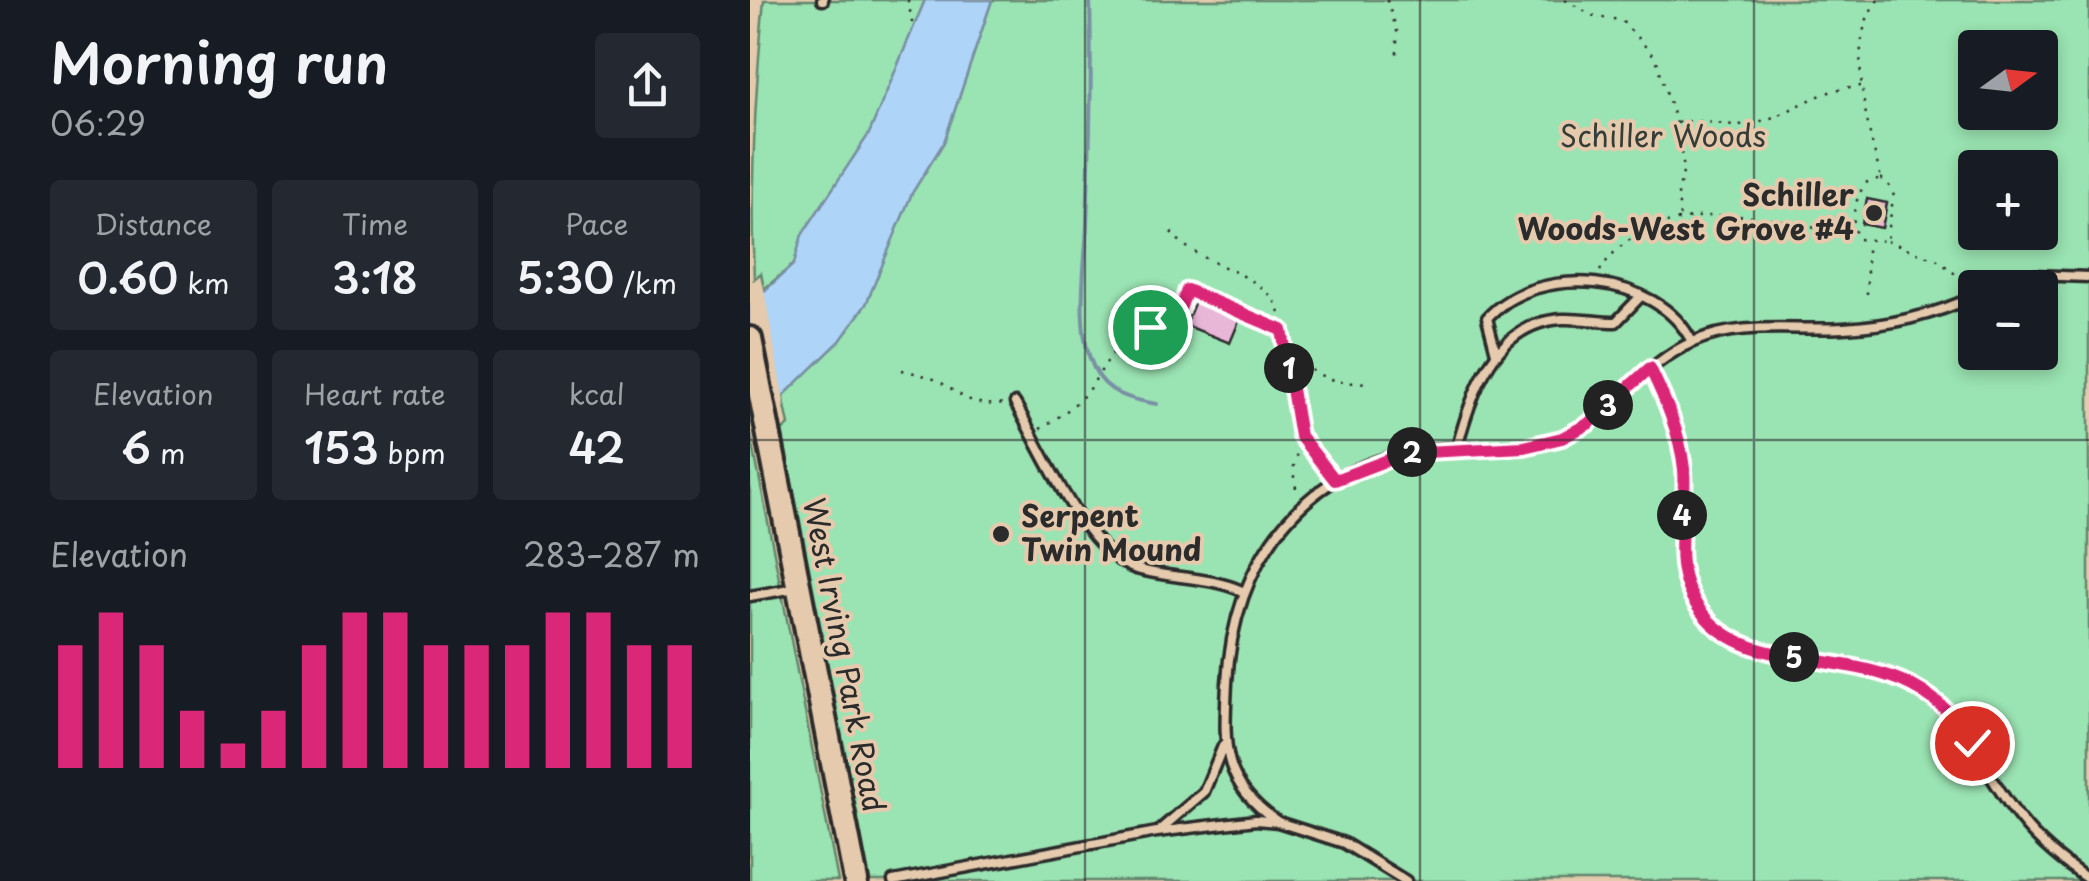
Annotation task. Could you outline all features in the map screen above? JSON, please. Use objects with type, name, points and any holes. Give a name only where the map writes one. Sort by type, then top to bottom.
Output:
[{"type":"main road","name":"West Irving Park Road","points":[[750,339],[856,881]]},
{"type":"lane","points":[[2058,276],[2089,277]]},
{"type":"lane","points":[[1496,353],[1487,318],[1501,304],[1543,285],[1593,283],[1640,297],[1670,311],[1692,342]]},
{"type":"lane","points":[[1457,447],[1476,385],[1496,353],[1525,332],[1558,319],[1616,322],[1640,297]]},
{"type":"lane","points":[[1157,832],[1182,816],[1204,792],[1224,742],[1231,639],[1242,591],[1274,535],[1335,480],[1406,453],[1457,447],[1524,447],[1562,438],[1588,424],[1650,368],[1692,342],[1744,330],[1887,323],[1958,299]]},
{"type":"lane","points":[[1650,368],[1680,443],[1685,496],[1679,556],[1682,573],[1690,594],[1713,626],[1757,649],[1865,666],[1912,686],[1964,730],[2029,830],[2089,880]]},
{"type":"lane","points":[[1015,402],[1089,531],[1119,561],[1135,568],[1196,577],[1242,591]]},
{"type":"lane","points":[[750,596],[800,586]]},
{"type":"lane","points":[[1224,742],[1234,778],[1259,808],[1278,822]]},
{"type":"lane","points":[[893,881],[1234,821],[1278,822],[1344,844],[1406,881]]},
{"type":"path","points":[[908,0],[913,28]]},
{"type":"path","points":[[1387,0],[1397,32],[1397,57]]},
{"type":"path","points":[[1565,0],[1595,17],[1621,20],[1656,58],[1676,124],[1684,169],[1678,193],[1680,221]]},
{"type":"path","points":[[1878,0],[1873,4],[1860,61],[1861,86],[1882,178],[1894,191],[1888,241]]},
{"type":"path","points":[[1676,124],[1696,119],[1746,124],[1782,114],[1832,87],[1861,86]]},
{"type":"path","points":[[1882,178],[1865,182],[1856,200],[1853,228],[1858,239],[1888,241],[1938,260],[1958,278]]},
{"type":"path","points":[[1593,283],[1609,255],[1628,239],[1654,226],[1680,221],[1765,218],[1835,232],[1853,228]]},
{"type":"path","points":[[1171,232],[1191,250],[1268,294],[1278,309],[1300,436],[1292,472],[1296,488]]},
{"type":"path","points":[[1867,294],[1868,242]]},
{"type":"path","points":[[1033,434],[1067,412],[1087,392],[1121,342],[1150,327],[1172,331],[1187,290],[1282,330]]},
{"type":"path","points":[[1287,350],[1332,381],[1370,382]]},
{"type":"path","points":[[902,370],[938,381],[962,401],[983,406],[1015,402]]},
{"type":"path","points":[[1300,436],[1335,480]]},
{"type":"green space","points":[[764,0],[925,0],[869,134],[802,235],[794,264],[764,289],[761,273],[754,279],[753,209]]},
{"type":"green space","name":"Schiller Woods","points":[[992,0],[2089,0],[2089,881],[867,881],[782,431],[789,425],[783,396],[840,341],[866,304],[912,193],[944,142]]},
{"type":"green space","points":[[750,430],[838,881],[750,881]]},
{"type":"water","points":[[925,0],[992,0],[944,142],[912,193],[866,304],[840,341],[750,428],[750,304],[794,264],[802,235],[869,134]]},
{"type":"pier","points":[[763,284],[784,402],[751,433],[750,297]]},
{"type":"building","name":"Schiller Woods-West Grove #4","points":[[1867,199],[1887,203],[1882,228],[1862,224]]},
{"type":"building","points":[[1195,301],[1240,319],[1230,343],[1185,325]]},
{"type":"waterway","points":[[1090,0],[1084,334],[1094,368],[1105,384],[1129,398],[1157,404]]},
{"type":"place","name":"Schiller Woods-West Grove #4","points":[[1874,213]]},
{"type":"place","name":"Serpent Twin Mound","points":[[1001,534]]},
{"type":"route","points":[[1150,327],[1172,331],[1187,290],[1282,330],[1300,436],[1335,480],[1368,464],[1406,453],[1457,447],[1524,447],[1562,438],[1588,424],[1650,368],[1680,443],[1685,496],[1679,556],[1682,573],[1699,610],[1732,639],[1757,649],[1865,666],[1890,674],[1933,700],[1972,743]]}]
